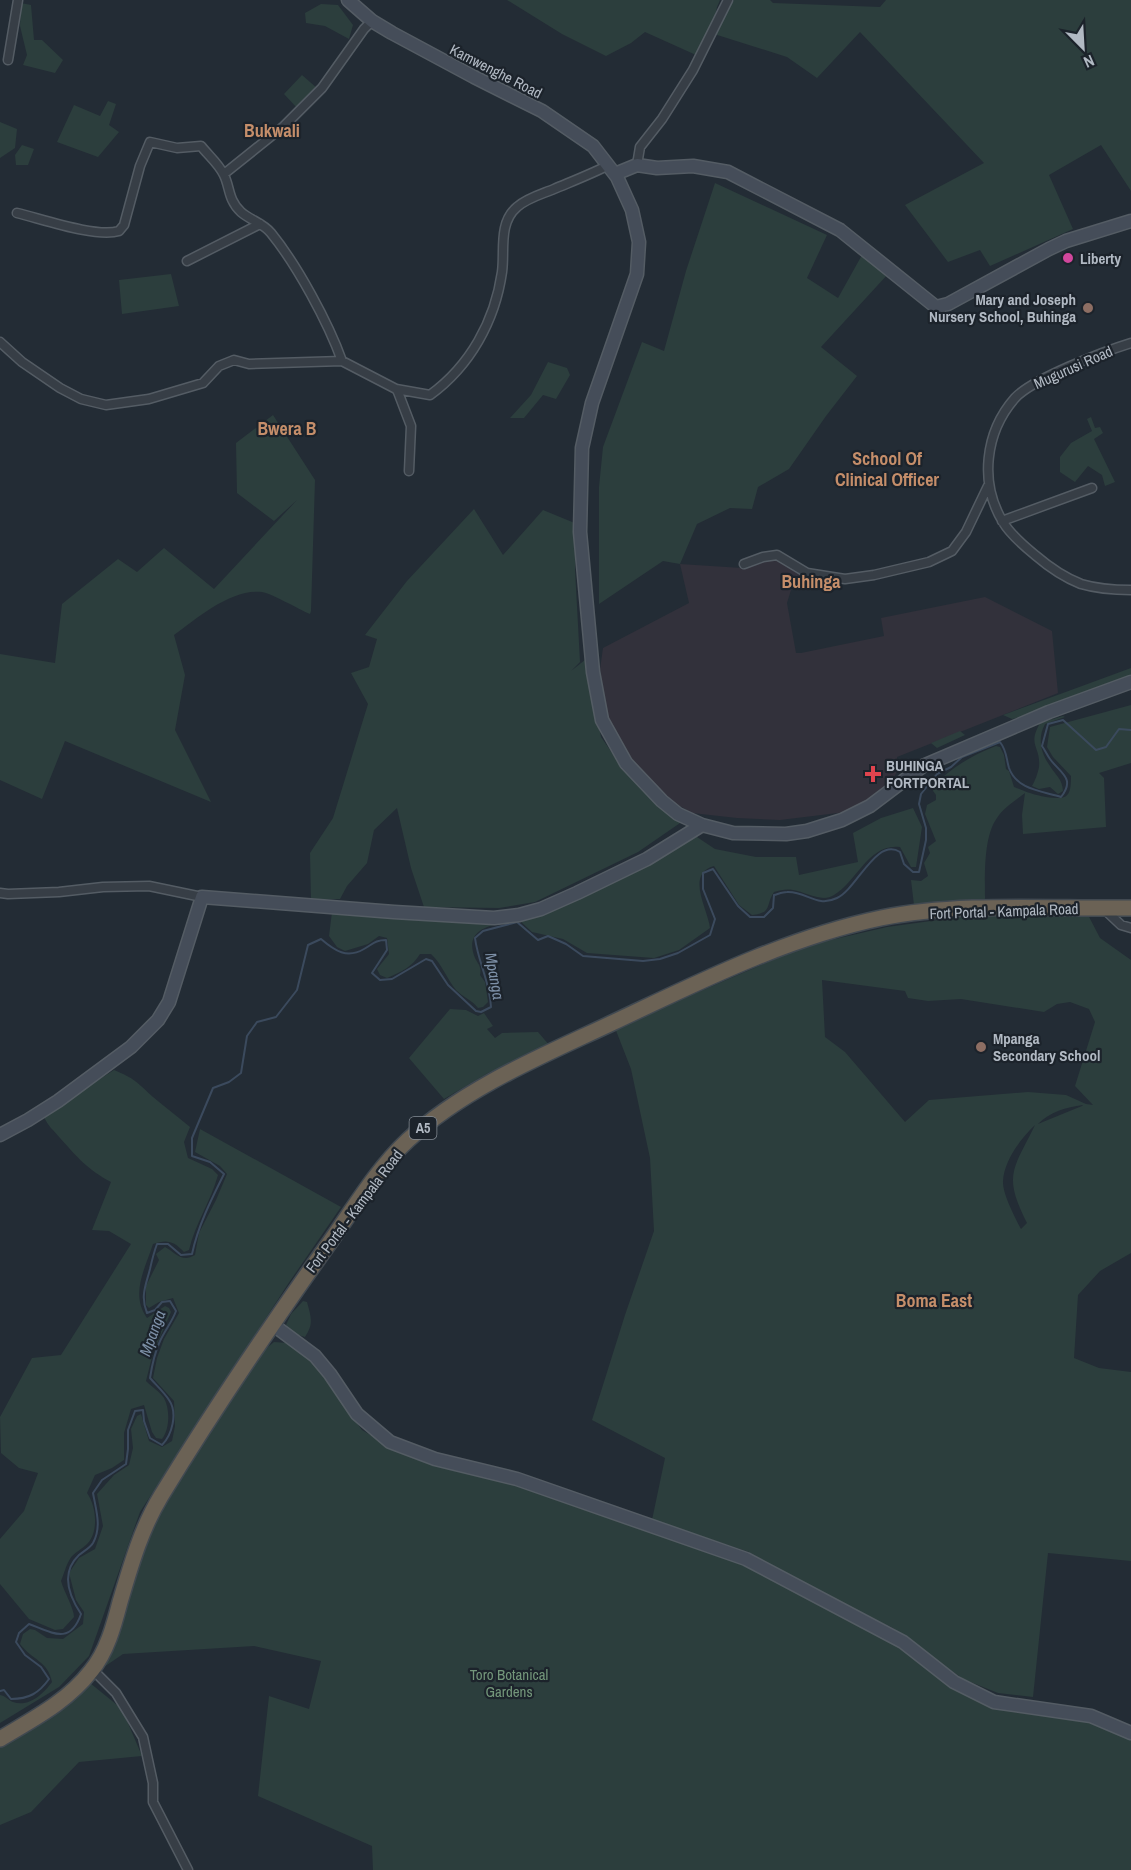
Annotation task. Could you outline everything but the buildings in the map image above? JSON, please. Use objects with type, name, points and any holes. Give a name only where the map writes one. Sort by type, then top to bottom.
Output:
[{"type":"highway","name":"Fort Portal - Kampala Road","points":[[0,1738],[50,1710],[68,1696],[93,1670],[110,1635],[137,1545],[160,1497],[272,1324],[378,1176],[405,1143],[444,1109],[588,1034],[750,959],[795,942],[882,918],[952,910],[1131,909]]},
{"type":"main road","name":"Kamwenghe Road","points":[[348,0],[372,21],[474,78],[542,111],[593,146],[615,174],[632,210],[639,242],[637,274],[592,403],[582,448],[580,532],[595,682],[602,720],[626,763],[662,801],[678,814],[702,825],[733,833],[786,834],[825,827],[870,806],[923,766],[1049,712],[1131,682]]},
{"type":"main road","points":[[615,174],[637,165],[657,168],[693,166],[710,168],[736,176],[840,230],[936,307],[948,304],[1022,262],[1066,241],[1131,221]]},
{"type":"main road","points":[[0,1134],[58,1101],[131,1047],[158,1020],[169,1002],[202,897],[494,918],[519,915],[541,909],[647,859],[702,825]]},
{"type":"main road","points":[[272,1324],[315,1356],[357,1414],[390,1442],[435,1459],[517,1479],[746,1559],[903,1642],[954,1682],[994,1702],[1091,1715],[1131,1733]]},
{"type":"street","points":[[8,60],[18,0]]},
{"type":"street","points":[[637,165],[640,147],[662,119],[693,70],[728,0]]},
{"type":"street","points":[[224,174],[284,126],[322,88],[372,21]]},
{"type":"street","points":[[17,213],[111,234],[119,231],[124,225],[140,166],[150,142],[177,148],[201,146],[224,174],[228,192],[240,211],[269,231],[303,282],[336,344],[342,361]]},
{"type":"street","points":[[0,342],[22,362],[60,388],[81,399],[106,405],[149,399],[204,383],[219,366],[234,360],[249,363],[342,361],[396,388],[430,395],[451,379],[484,332],[493,310],[502,271],[502,243],[509,216],[517,207],[530,199],[615,174]]},
{"type":"street","points":[[187,261],[260,224]]},
{"type":"street","name":"Mugurusi Road","points":[[1131,343],[1036,383],[1019,394],[1005,411],[994,433],[989,458],[989,486],[1002,521],[1026,547],[1052,569],[1080,583],[1100,589],[1131,590]]},
{"type":"street","points":[[396,388],[411,426],[409,471]]},
{"type":"street","points":[[744,564],[777,555],[807,573],[845,579],[874,575],[928,562],[952,551],[966,532],[989,486]]},
{"type":"street","points":[[1002,521],[1092,488]]},
{"type":"street","points":[[0,893],[59,892],[103,886],[149,885],[202,897]]},
{"type":"street","points":[[1103,909],[1121,925],[1131,928]]},
{"type":"street","points":[[93,1670],[116,1693],[143,1737],[153,1783],[153,1802],[188,1870]]},
{"type":"shaded area","points":[[776,558],[802,575],[791,590],[787,603],[796,653],[884,636],[881,618],[985,597],[1052,631],[1058,693],[897,757],[897,772],[887,788],[871,800],[846,812],[780,820],[692,813],[673,802],[652,784],[635,766],[614,737],[604,711],[600,669],[603,648],[689,603],[680,564],[742,568]]},
{"type":"green space","points":[[507,0],[720,0],[712,31],[734,0],[880,7],[886,0],[1131,0],[1131,191],[1101,145],[1049,175],[1073,229],[990,266],[980,250],[948,262],[905,205],[984,163],[860,32],[817,78],[787,57],[711,33],[696,55],[645,32],[631,43],[606,56],[562,34]]},
{"type":"green space","points":[[21,3],[31,5],[34,40],[42,40],[63,60],[55,73],[23,65],[27,55],[20,26]]},
{"type":"green space","points":[[321,4],[338,5],[353,25],[349,39],[325,26],[306,23],[305,13]]},
{"type":"green space","points":[[302,75],[318,89],[298,109],[284,94]]},
{"type":"green space","points":[[108,101],[116,104],[109,125],[119,132],[98,157],[57,142],[74,105],[100,116]]},
{"type":"green space","points":[[0,122],[17,129],[15,148],[0,158]]},
{"type":"green space","points":[[22,145],[34,149],[28,165],[16,165],[15,155]]},
{"type":"green space","points":[[715,183],[827,235],[807,278],[838,298],[862,255],[888,274],[821,347],[857,376],[789,469],[758,487],[752,509],[730,508],[697,524],[680,564],[663,561],[599,604],[599,487],[603,447],[642,342],[664,351],[686,271]]},
{"type":"green space","points":[[171,274],[179,306],[122,314],[119,280]]},
{"type":"green space","points":[[548,362],[567,368],[570,375],[556,399],[543,395],[524,418],[510,418],[531,395]]},
{"type":"green space","points":[[273,415],[315,480],[311,611],[310,614],[267,593],[251,592],[227,599],[174,635],[185,675],[175,730],[211,802],[65,741],[42,799],[0,780],[0,654],[55,663],[62,604],[118,559],[137,572],[164,548],[214,589],[297,500],[274,521],[237,493],[236,443]]},
{"type":"green space","points":[[1091,417],[1095,428],[1100,427],[1103,433],[1094,439],[1115,482],[1105,486],[1102,475],[1088,466],[1075,482],[1060,472],[1060,457],[1071,443],[1092,431],[1087,419]]},
{"type":"green space","points":[[474,509],[503,555],[543,510],[577,524],[575,569],[580,662],[571,671],[590,656],[594,701],[601,737],[624,770],[664,809],[683,821],[638,852],[535,902],[499,908],[424,907],[411,868],[397,808],[374,830],[367,863],[347,886],[340,899],[311,900],[310,853],[333,818],[368,704],[351,673],[369,667],[377,639],[365,635],[407,581]]},
{"type":"green space","points":[[1131,668],[1131,677],[1044,711],[1012,719],[1003,715]]},
{"type":"green space","points":[[1131,705],[1131,763],[1099,773],[1104,778],[1106,827],[1023,834],[1022,815],[1025,793],[1003,811],[992,826],[987,846],[985,901],[914,905],[911,880],[921,881],[928,876],[924,863],[930,853],[928,847],[936,841],[925,814],[927,805],[936,800],[936,795],[931,788],[938,781],[961,763],[996,746],[1000,747],[1004,755],[1006,769],[1009,771],[1014,787],[1053,798],[1066,796],[1070,789],[1071,776],[1047,747],[1050,727]]},
{"type":"green space","points":[[1065,717],[1045,724],[1041,735],[1044,756],[1061,783],[1063,791],[1058,794],[1050,787],[1039,789],[1032,786],[1039,767],[1034,741],[1040,723]]},
{"type":"green space","points":[[960,731],[965,735],[937,748],[931,743]]},
{"type":"green space","points":[[913,808],[922,827],[916,867],[911,867],[900,847],[889,847],[872,857],[834,895],[824,898],[793,890],[774,892],[768,908],[759,914],[752,915],[739,905],[714,866],[705,870],[699,884],[710,928],[679,950],[654,958],[587,953],[563,939],[532,932],[519,920],[492,925],[477,933],[472,947],[480,968],[480,975],[485,982],[488,1002],[483,1007],[478,1008],[456,990],[431,954],[420,954],[406,969],[387,978],[380,975],[377,969],[389,954],[387,938],[379,936],[368,944],[345,951],[337,947],[329,936],[332,912],[458,919],[541,908],[694,835],[715,849],[756,857],[796,857],[799,875],[858,862],[853,833],[881,818]]},
{"type":"green space","points":[[1087,913],[1100,938],[1131,960],[1131,1253],[1100,1271],[1078,1295],[1074,1358],[1099,1368],[1131,1372],[1131,1561],[1048,1553],[1033,1697],[998,1693],[963,1679],[893,1628],[809,1587],[749,1552],[652,1520],[665,1458],[592,1420],[654,1231],[650,1158],[631,1069],[615,1028],[784,955],[822,942],[887,927],[975,915]],"holes":[[[822,980],[905,991],[908,998],[928,1001],[961,999],[1044,1012],[1057,1004],[1070,1002],[1089,1009],[1095,1022],[1075,1086],[1093,1105],[1066,1095],[1028,1092],[929,1100],[905,1122],[845,1052],[825,1037]],[[1083,1105],[1038,1124],[1053,1113]],[[1035,1125],[1017,1162],[1013,1182],[1019,1207],[1027,1223],[1021,1229],[1007,1199],[1003,1181],[1010,1158]]]},
{"type":"green space","points":[[450,1009],[466,1010],[478,1016],[484,1013],[493,1026],[487,1029],[495,1038],[502,1033],[538,1032],[550,1046],[488,1073],[444,1099],[409,1058]]},
{"type":"green space","points":[[114,1070],[135,1081],[190,1127],[184,1142],[188,1158],[212,1169],[218,1175],[189,1250],[184,1252],[170,1242],[153,1244],[139,1291],[142,1309],[147,1318],[165,1306],[171,1312],[153,1353],[146,1381],[166,1403],[167,1430],[162,1439],[156,1438],[144,1405],[131,1409],[124,1433],[124,1460],[95,1475],[87,1493],[94,1511],[94,1532],[88,1543],[74,1554],[66,1567],[61,1581],[74,1617],[63,1629],[55,1630],[29,1619],[0,1584],[0,1539],[24,1511],[38,1473],[19,1468],[1,1453],[0,1417],[32,1358],[61,1355],[131,1244],[109,1231],[92,1230],[111,1182],[89,1168],[51,1128],[43,1115]]},
{"type":"green space","points":[[200,1129],[341,1207],[288,1284],[140,1512],[89,1656],[59,1687],[0,1723],[0,1695],[13,1702],[25,1703],[40,1695],[52,1682],[47,1669],[20,1644],[23,1634],[30,1629],[47,1638],[63,1639],[83,1624],[84,1612],[76,1600],[69,1573],[79,1558],[95,1549],[103,1526],[97,1494],[114,1475],[129,1465],[133,1448],[131,1429],[137,1416],[141,1414],[149,1441],[162,1447],[172,1441],[175,1426],[174,1401],[153,1378],[164,1339],[179,1313],[173,1298],[149,1308],[146,1305],[146,1286],[159,1260],[156,1254],[165,1247],[183,1258],[195,1255],[199,1233],[227,1174],[220,1166],[195,1152]]},
{"type":"green space","points":[[303,1301],[307,1302],[311,1320],[305,1337],[295,1334],[286,1325],[291,1314]]},
{"type":"green space","name":"Toro Botanical Gardens","points":[[274,1342],[288,1343],[312,1361],[362,1430],[389,1446],[436,1466],[514,1484],[743,1564],[900,1646],[950,1688],[996,1707],[1091,1715],[1131,1733],[1131,1870],[373,1870],[372,1846],[258,1796],[269,1696],[309,1709],[321,1661],[254,1646],[123,1654],[104,1667],[125,1612],[142,1547],[156,1511],[220,1410],[264,1350]]},
{"type":"green space","points":[[90,1683],[122,1709],[142,1756],[79,1762],[31,1812],[0,1825],[0,1742]]},
{"type":"waterway","name":"Mpanga","points":[[0,1691],[4,1690],[11,1699],[23,1698],[37,1691],[49,1679],[41,1667],[25,1655],[16,1642],[19,1633],[29,1624],[59,1634],[66,1633],[77,1624],[81,1614],[68,1584],[70,1569],[73,1562],[92,1545],[96,1537],[98,1518],[93,1493],[102,1480],[126,1464],[128,1430],[135,1411],[143,1410],[150,1438],[162,1445],[171,1430],[172,1405],[150,1378],[158,1345],[176,1311],[170,1301],[162,1302],[155,1310],[147,1313],[144,1291],[153,1256],[157,1244],[168,1244],[181,1255],[192,1254],[201,1223],[224,1174],[210,1162],[192,1156],[192,1138],[213,1088],[229,1082],[241,1073],[247,1036],[257,1022],[276,1017],[297,990],[308,945],[321,939],[336,950],[352,953],[386,940],[387,950],[372,973],[380,980],[392,979],[426,959],[432,961],[448,985],[476,1011],[481,1012],[491,1007],[475,938],[483,931],[517,922],[538,940],[548,936],[566,944],[583,956],[643,961],[660,959],[678,953],[710,935],[715,919],[703,889],[703,873],[713,869],[738,906],[750,917],[764,917],[773,908],[774,895],[794,892],[823,901],[837,898],[852,885],[875,858],[891,849],[900,852],[904,864],[913,872],[919,872],[926,840],[926,828],[919,804],[921,794],[937,774],[951,767],[962,757],[1000,742],[1009,768],[1018,781],[1031,788],[1061,797],[1067,780],[1042,746],[1048,724],[1063,720],[1096,750],[1106,747],[1119,729],[1131,730]]},
{"type":"place","name":"Liberty","points":[[1068,258]]},
{"type":"place","name":"Mary and Joseph Nursery School, Buhinga","points":[[1088,308]]},
{"type":"place","name":"BUHINGA FORTPORTAL","points":[[873,774]]},
{"type":"place","name":"Mpanga Secondary School","points":[[981,1047]]},
{"type":"district","name":"Bukwali","points":[[272,130]]},
{"type":"district","name":"Bwera B","points":[[287,428]]},
{"type":"district","name":"School Of Clinical Officer","points":[[887,468]]},
{"type":"district","name":"Buhinga","points":[[811,581]]},
{"type":"district","name":"Boma East","points":[[934,1300]]}]
